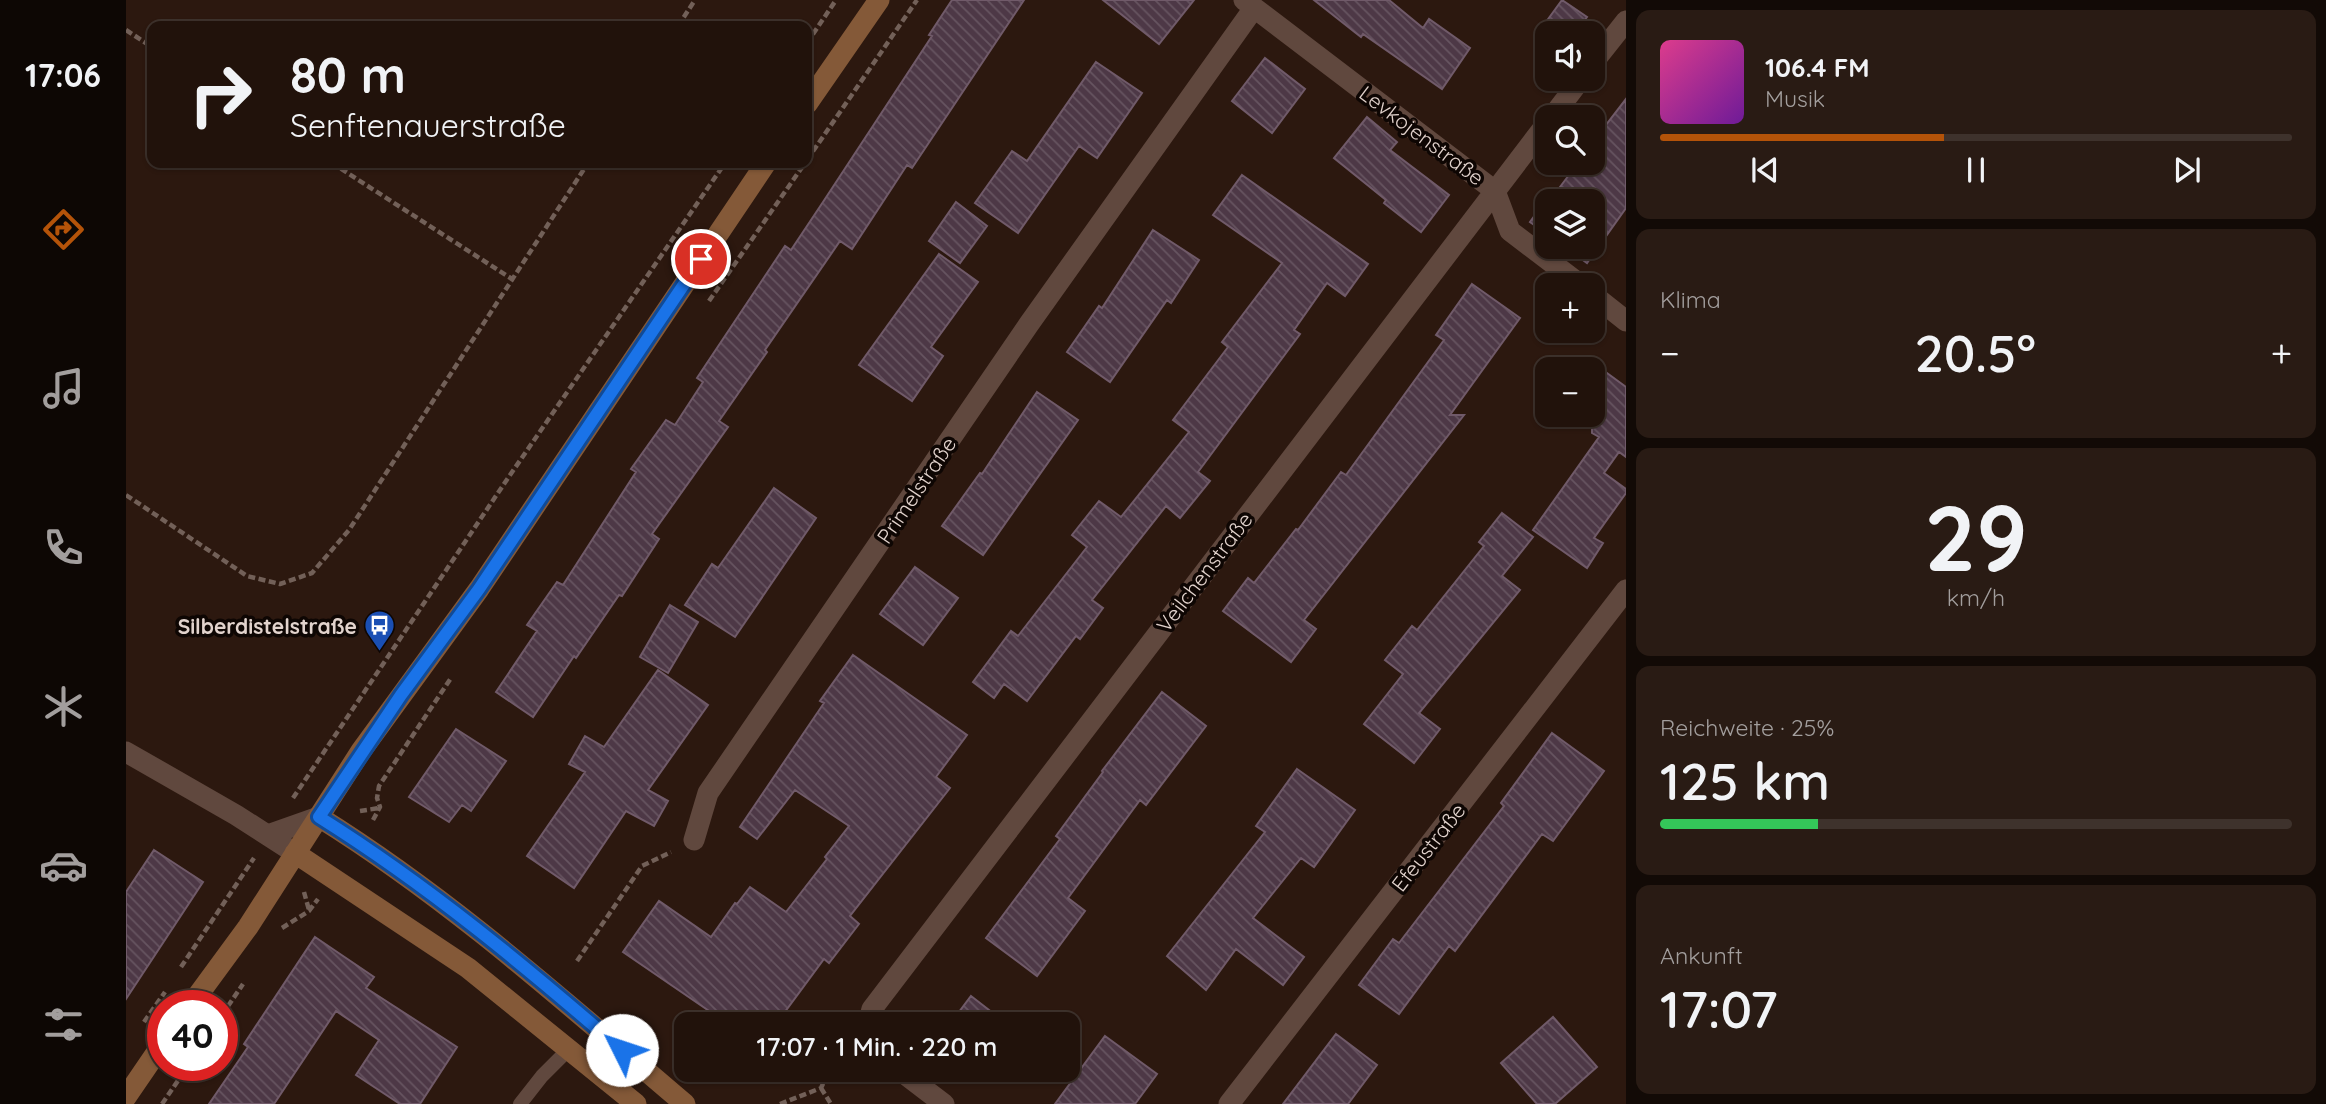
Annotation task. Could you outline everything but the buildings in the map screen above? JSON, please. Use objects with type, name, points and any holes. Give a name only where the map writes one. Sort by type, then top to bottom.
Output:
[{"type":"street","points":[[812,97],[879,0]]},
{"type":"street","name":"Levkojenstraße","points":[[1249,4],[1495,191],[1510,231],[1565,273]]},
{"type":"street","name":"Primelstraße","points":[[694,840],[708,793],[1249,4]]},
{"type":"street","points":[[1605,48],[1626,21]]},
{"type":"street","points":[[1561,105],[1572,91]]},
{"type":"street","name":"Veilchenstraße","points":[[871,1012],[1535,139]]},
{"type":"street","points":[[201,990],[247,926],[376,730],[479,589],[763,168]]},
{"type":"street","points":[[1605,304],[1626,321]]},
{"type":"street","name":"Efeustraße","points":[[1229,1104],[1626,590]]},
{"type":"street","points":[[126,752],[268,835],[468,968],[567,1051],[636,1104]]},
{"type":"street","points":[[268,835],[319,817]]},
{"type":"street","points":[[319,817],[388,862],[498,944],[685,1104]]},
{"type":"street","points":[[126,1097],[147,1066]]},
{"type":"street","points":[[915,1082],[944,1104]]},
{"type":"lane","points":[[520,1104],[542,1076],[567,1051]]},
{"type":"path","points":[[681,21],[695,0]]},
{"type":"path","points":[[812,36],[836,0]]},
{"type":"path","points":[[812,153],[917,0]]},
{"type":"path","points":[[126,30],[147,44]]},
{"type":"path","points":[[340,168],[512,279]]},
{"type":"path","points":[[126,495],[247,576],[280,584],[312,573],[349,530],[586,168]]},
{"type":"path","points":[[298,790],[722,168]]},
{"type":"path","points":[[380,653],[387,659]]},
{"type":"path","points":[[379,786],[377,798],[380,807]]},
{"type":"path","points":[[577,961],[642,866],[694,840]]},
{"type":"path","points":[[234,889],[248,867]]},
{"type":"path","points":[[283,926],[309,911]]},
{"type":"path","points":[[162,1104],[178,1081]]},
{"type":"path","points":[[780,1104],[821,1088],[824,1082]]},
{"type":"path","points":[[821,1088],[831,1104]]},
{"type":"place","name":"Silberdistelstraße","points":[[380,653]]},
{"type":"route","points":[[622,1050],[498,944],[388,862],[319,817],[361,751],[479,589],[701,259]]}]
